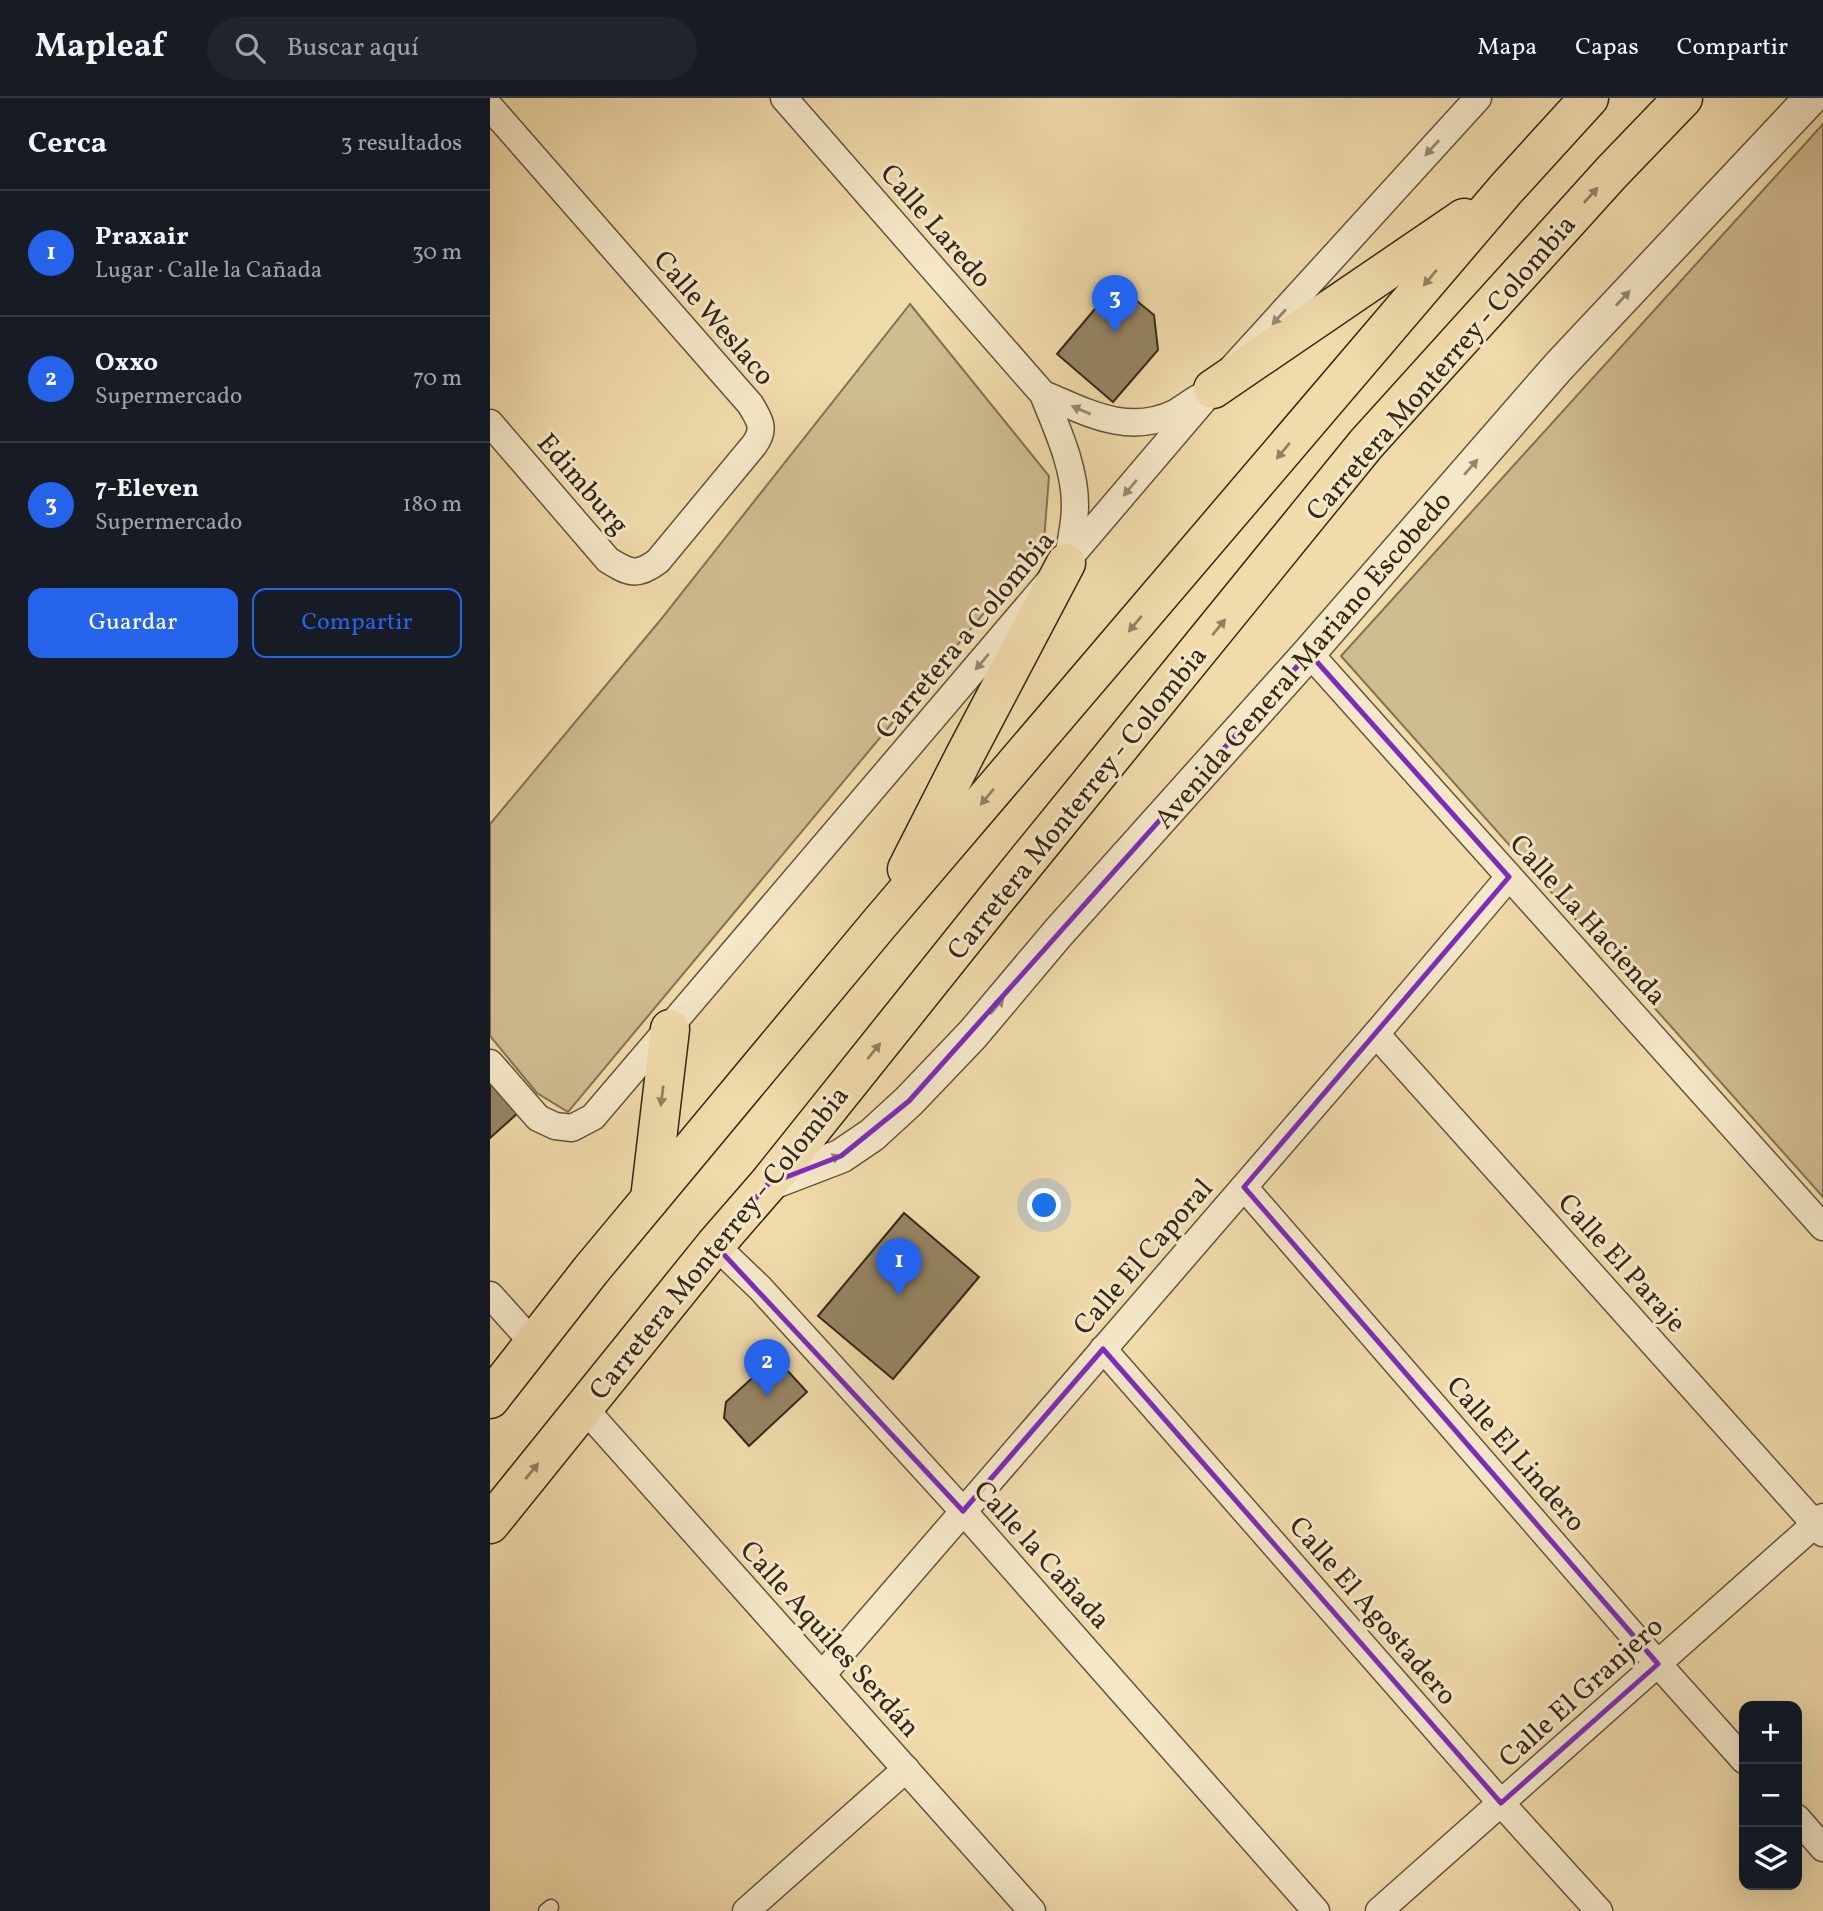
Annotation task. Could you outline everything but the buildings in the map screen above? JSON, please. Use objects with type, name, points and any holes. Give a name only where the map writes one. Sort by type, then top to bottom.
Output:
[{"type":"main road","points":[[490,1399],[591,1270],[880,924],[1506,189],[1588,98]]},
{"type":"main road","name":"Carretera Monterrey - Colombia","points":[[490,1524],[1366,444],[1611,173],[1683,98]]},
{"type":"main road","points":[[1213,389],[1506,189]]},
{"type":"main road","points":[[880,924],[1066,563]]},
{"type":"main road","points":[[650,1199],[670,1029]]},
{"type":"street","name":"Calle Laredo","points":[[784,98],[1043,394],[1062,440],[1075,502],[1066,563]]},
{"type":"street","name":"Carretera a Colombia","points":[[490,1063],[538,1118],[555,1126],[572,1128],[593,1117],[1213,389],[1478,98]]},
{"type":"street","name":"Avenida General Mariano Escobedo","points":[[768,1184],[842,1156],[872,1135],[909,1101],[973,1034],[1058,933],[1309,653],[1559,366],[1811,98]]},
{"type":"street","name":"Calle Weslaco","points":[[490,107],[750,404],[758,420],[761,435],[754,445],[658,561],[640,572]]},
{"type":"street","name":"Calle Laredo","points":[[1043,394],[1093,415],[1116,422],[1131,423],[1173,414],[1213,389]]},
{"type":"street","name":"Edimburg","points":[[490,423],[608,560],[632,572],[640,572]]},
{"type":"street","name":"Calle La Hacienda","points":[[1309,653],[1823,1227]]},
{"type":"street","name":"Calle El Caporal","points":[[822,1675],[1509,877]]},
{"type":"street","name":"Calle El Paraje","points":[[1376,1034],[1820,1525]]},
{"type":"street","name":"Calle El Lindero","points":[[1244,1187],[1739,1754]]},
{"type":"street","name":"Calle la Cañada","points":[[715,1245],[760,1287],[963,1511],[1316,1911]]},
{"type":"street","points":[[490,1295],[534,1344]]},
{"type":"street","name":"Calle El Agostadero","points":[[1103,1349],[1599,1911]]},
{"type":"street","name":"Calle Aquiles Serdán","points":[[584,1408],[1032,1911]]},
{"type":"street","name":"Calle El Granjero","points":[[1378,1911],[1820,1525]]},
{"type":"street","points":[[746,1911],[906,1769]]},
{"type":"street","points":[[1802,1824],[1823,1848]]},
{"type":"highlighted area","points":[[1309,653],[1509,877],[1244,1187],[1658,1664],[1501,1803],[1103,1349],[963,1511],[715,1245],[768,1184],[841,1156],[909,1101]]},
{"type":"shaded area","points":[[1823,124],[1823,1197],[1341,656]]},
{"type":"shaded area","points":[[910,304],[1049,476],[1044,541],[568,1112],[537,1093],[490,1036],[490,824],[658,623]]},
{"type":"place","name":"7-Eleven","points":[[1115,333]]},
{"type":"place","name":"Praxair","points":[[899,1296]]},
{"type":"place","name":"Oxxo","points":[[767,1397]]}]
